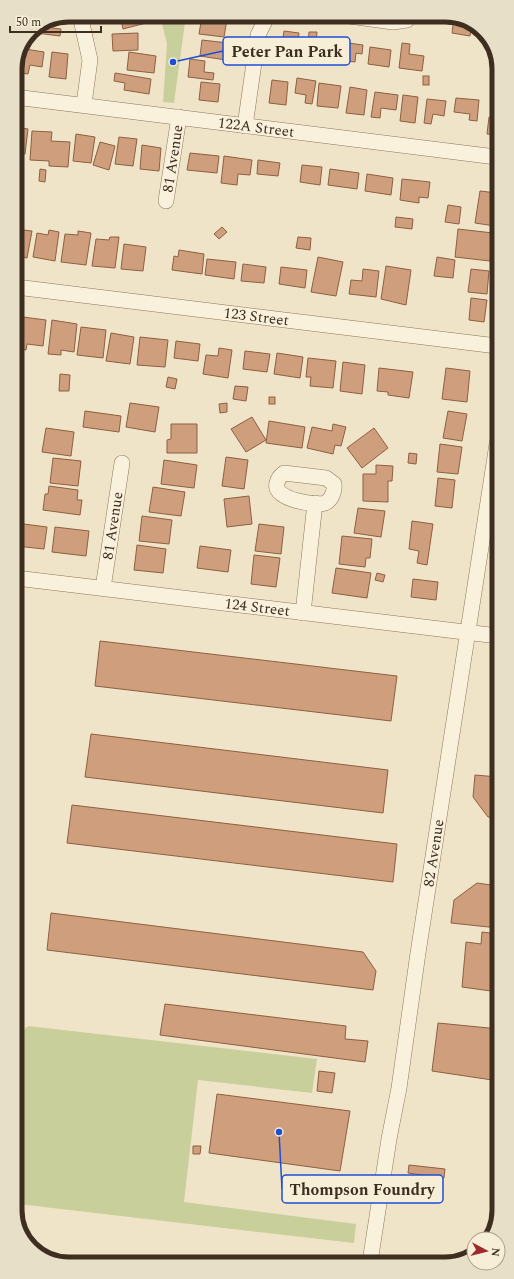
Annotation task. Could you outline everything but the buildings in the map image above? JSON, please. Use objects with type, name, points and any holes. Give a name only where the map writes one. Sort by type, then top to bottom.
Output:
[{"type":"street","points":[[82,22],[90,60],[84,104]]},
{"type":"street","points":[[245,126],[258,35],[263,22]]},
{"type":"street","name":"122A Street","points":[[22,98],[84,104],[245,126],[492,157]]},
{"type":"street","name":"81 Avenue","points":[[166,201],[179,117]]},
{"type":"street","name":"123 Street","points":[[22,288],[492,345]]},
{"type":"street","name":"81 Avenue","points":[[103,588],[122,463]]},
{"type":"street","name":"82 Avenue","points":[[371,1257],[388,1139],[399,1088],[467,632],[492,475]]},
{"type":"street","points":[[303,613],[315,503]]},
{"type":"street","name":"124 Street","points":[[22,579],[492,635]]},
{"type":"green space","points":[[162,22],[185,22],[174,103],[163,102],[167,44]]},
{"type":"green space","points":[[28,1026],[317,1059],[312,1093],[198,1080],[184,1202],[356,1224],[354,1243],[22,1204],[22,1031]]},
{"type":"place","name":"Peter Pan Park","points":[[173,62]]},
{"type":"place","name":"Thompson Foundry","points":[[279,1132]]}]
